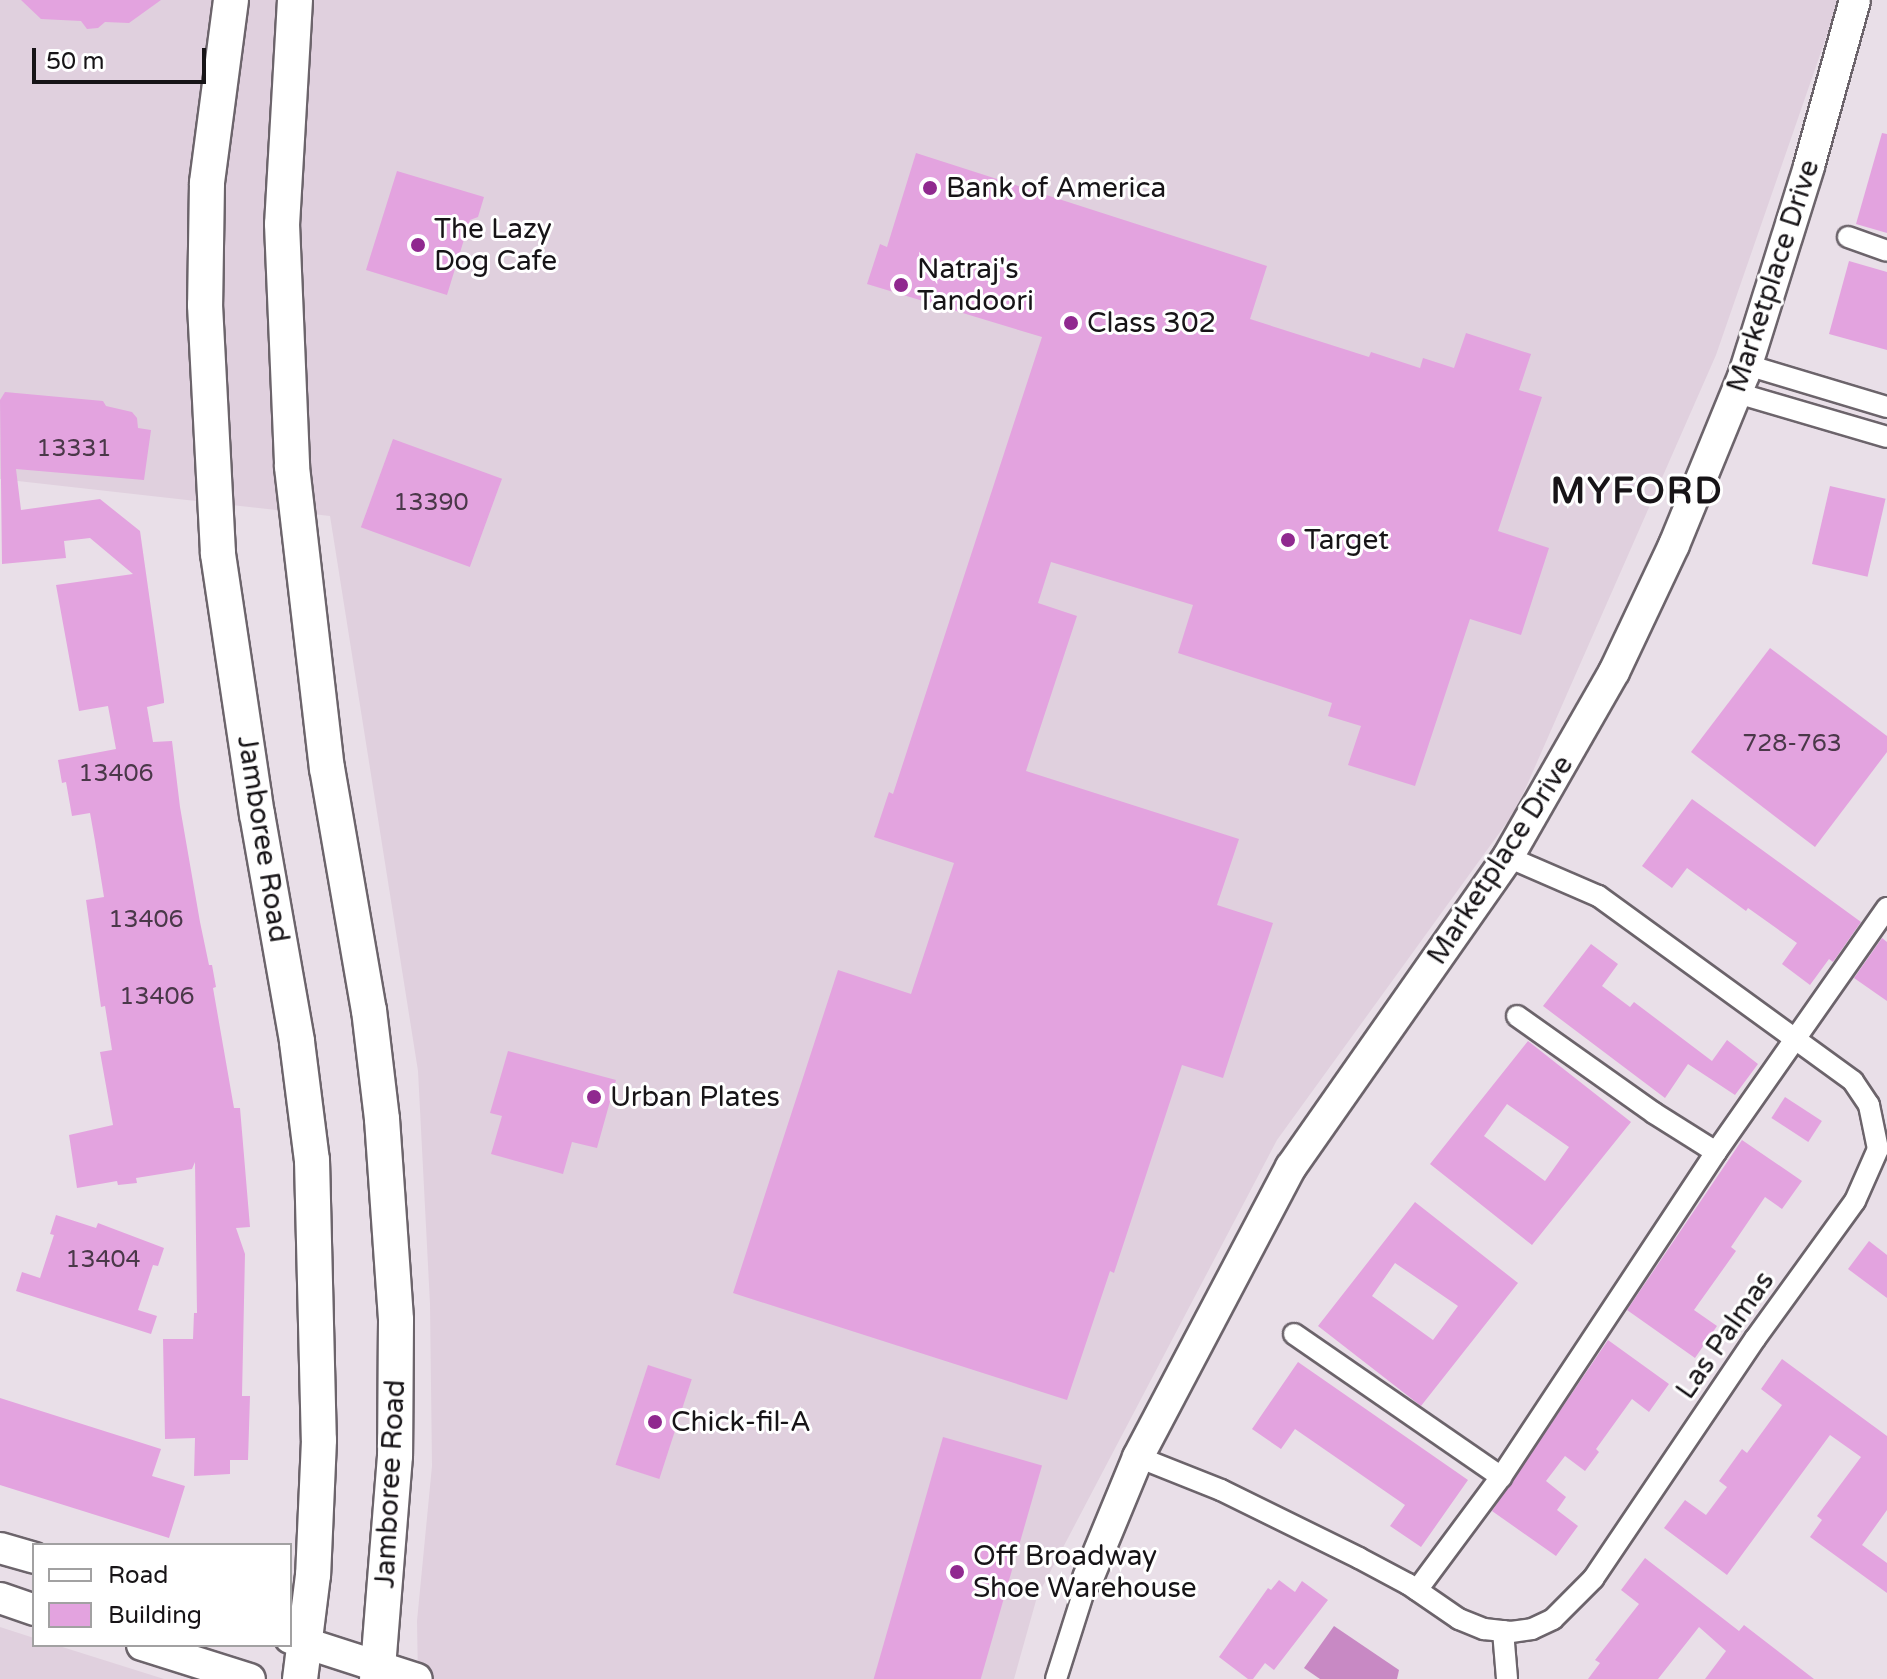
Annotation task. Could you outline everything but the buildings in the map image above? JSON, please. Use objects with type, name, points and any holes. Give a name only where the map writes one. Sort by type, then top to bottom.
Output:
[{"type":"main road","name":"Jamboree Road","points":[[231,0],[207,183],[205,305],[218,554],[257,814],[297,1042],[312,1160],[319,1440],[313,1575],[297,1640],[300,1679]]},
{"type":"main road","name":"Jamboree Road","points":[[295,0],[282,224],[292,467],[327,768],[369,1010],[382,1119],[396,1320],[395,1456],[378,1673]]},
{"type":"street","name":"Marketplace Drive","points":[[1056,1679],[1088,1578],[1138,1457],[1291,1167],[1508,857],[1614,672],[1674,545],[1742,379],[1813,152],[1855,0]]},
{"type":"street","points":[[1848,237],[1887,251]]},
{"type":"street","points":[[1742,379],[1887,407]]},
{"type":"street","points":[[1742,379],[1887,437]]},
{"type":"street","name":"Las Palmas","points":[[1138,1457],[1221,1490],[1417,1590],[1459,1619],[1503,1631],[1532,1629],[1553,1619],[1593,1579],[1755,1339],[1855,1201],[1878,1149],[1869,1105],[1853,1081],[1598,896],[1508,857]]},
{"type":"street","points":[[1417,1590],[1501,1477],[1716,1152],[1887,908]]},
{"type":"street","points":[[1517,1016],[1654,1113],[1716,1152]]},
{"type":"street","points":[[1294,1334],[1501,1477]]},
{"type":"street","points":[[0,1548],[32,1557]]},
{"type":"street","points":[[0,1598],[32,1609]]},
{"type":"street","points":[[1503,1631],[1507,1679]]},
{"type":"street","points":[[297,1640],[378,1673],[417,1679]]},
{"type":"street","points":[[148,1647],[250,1679]]},
{"type":"shaded area","points":[[0,0],[1839,0],[1716,355],[1516,810],[1277,1140],[1037,1597],[1014,1679],[418,1679],[417,1621],[432,1466],[430,1304],[418,1071],[330,516],[0,479]]},
{"type":"shaded area","points":[[1334,1626],[1399,1670],[1397,1679],[1320,1679],[1304,1668]]},
{"type":"shaded area","points":[[0,1627],[32,1637],[32,1647],[62,1647],[164,1679],[0,1679]]},
{"type":"place","name":"Bank of America","points":[[930,188]]},
{"type":"place","name":"The Lazy Dog Cafe","points":[[418,245]]},
{"type":"place","name":"Natraj's Tandoori","points":[[901,285]]},
{"type":"place","name":"Class 302","points":[[1071,323]]},
{"type":"place","name":"Target","points":[[1288,540]]},
{"type":"place","name":"Urban Plates","points":[[594,1097]]},
{"type":"place","name":"Chick-fil-A","points":[[655,1422]]},
{"type":"place","name":"Off Broadway Shoe Warehouse","points":[[957,1572]]},
{"type":"district","name":"MYFORD","points":[[1637,492]]}]
